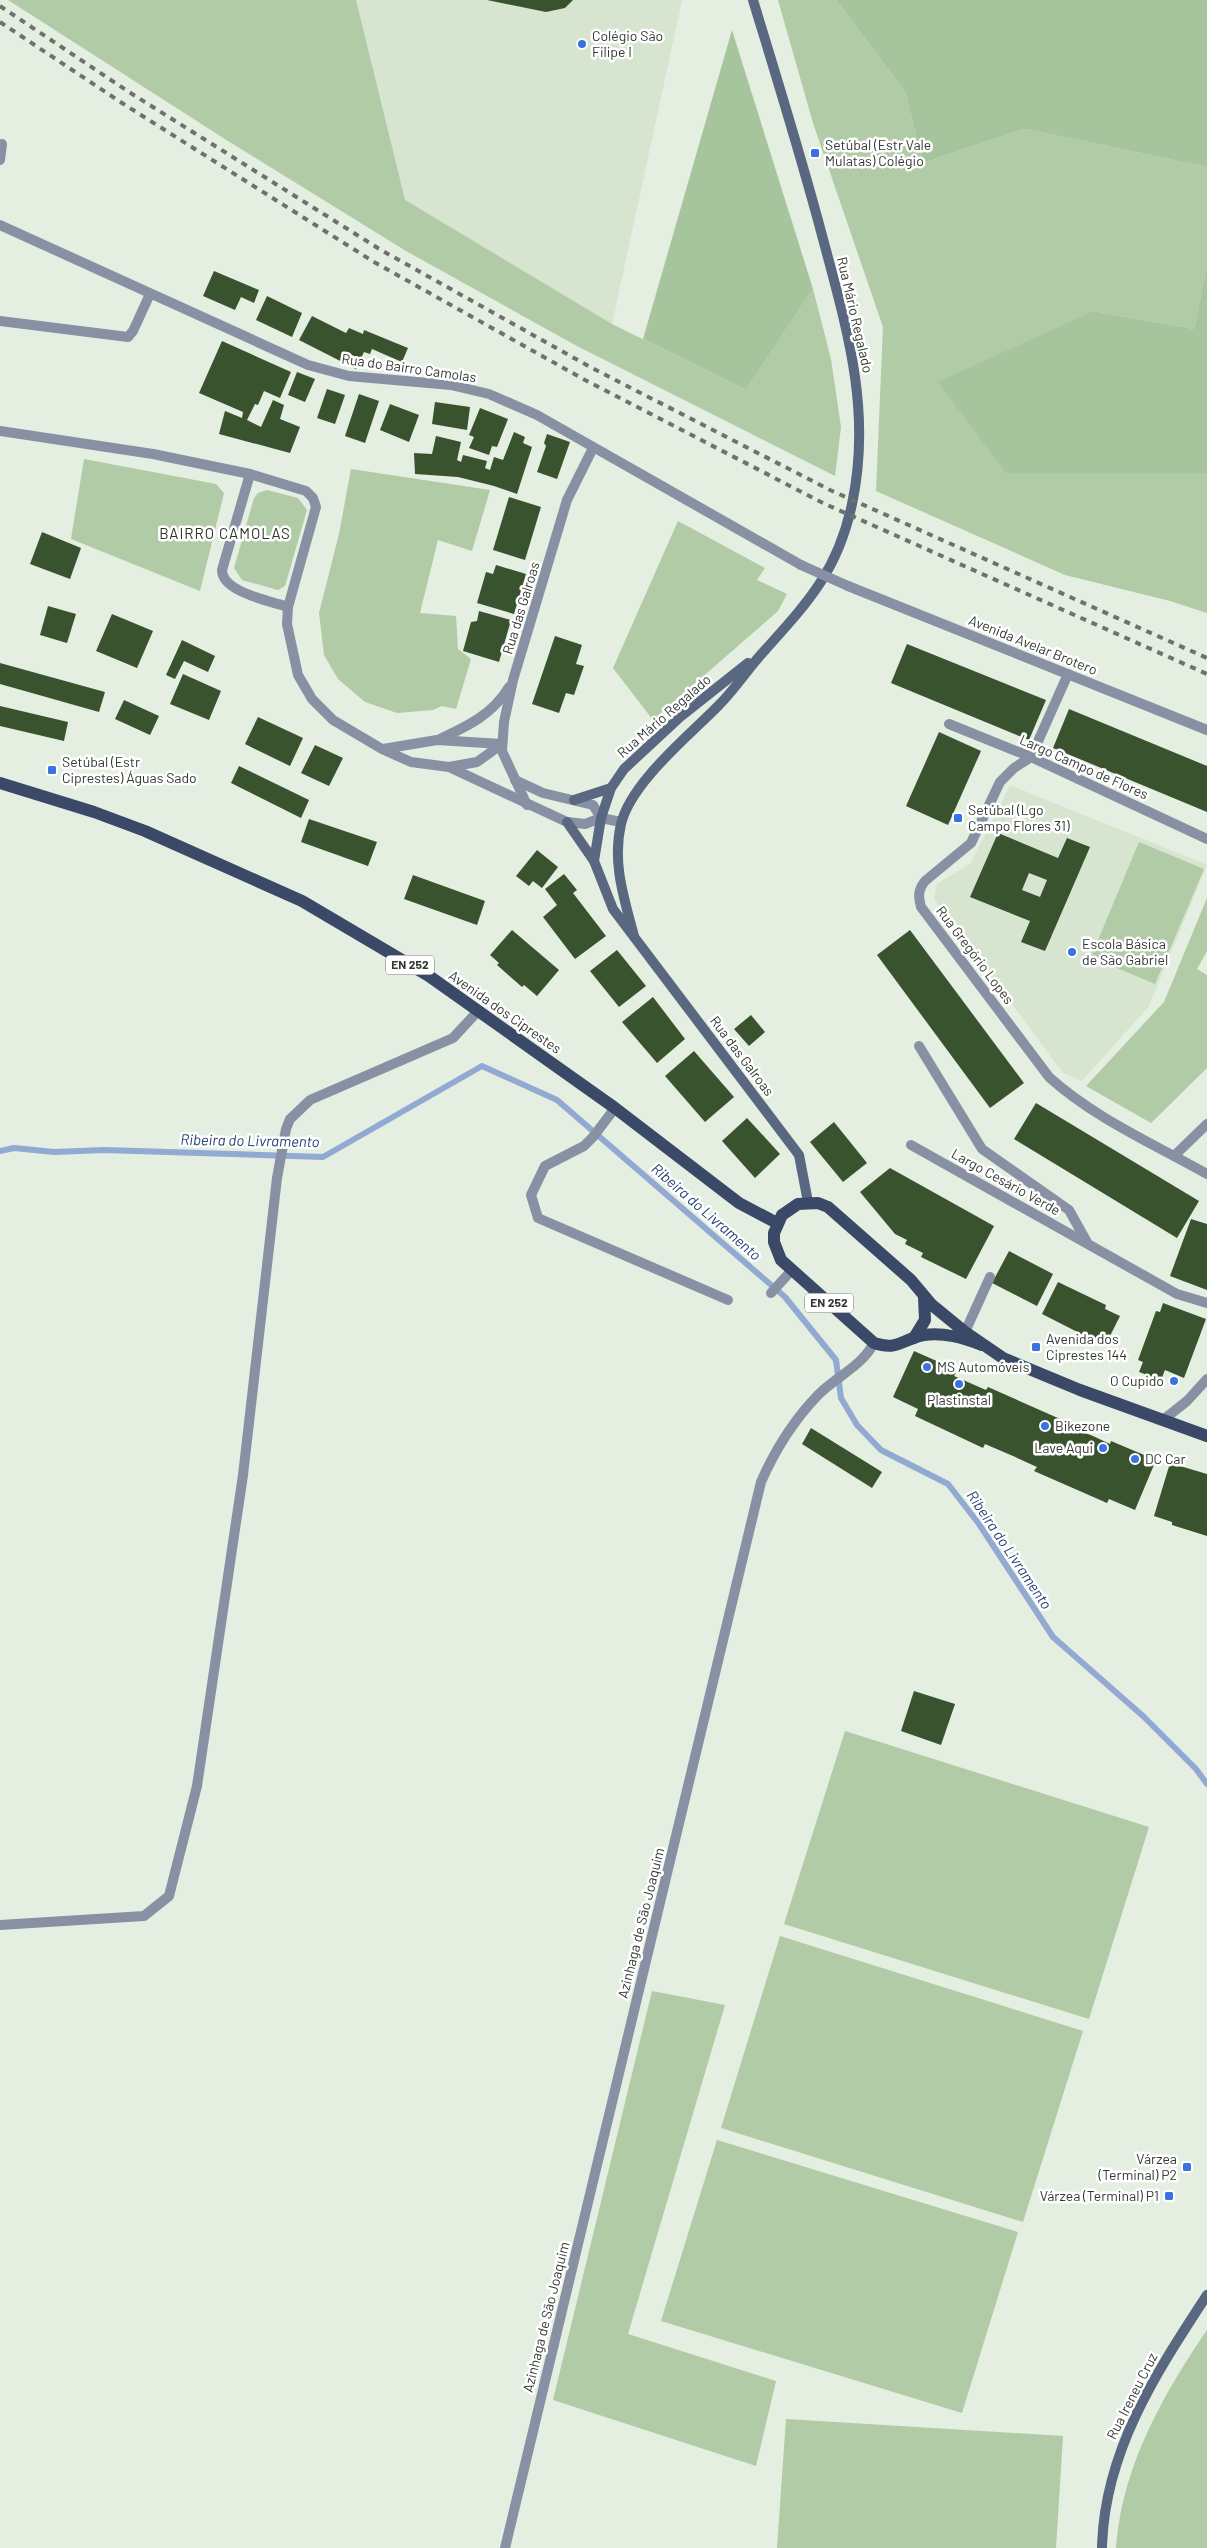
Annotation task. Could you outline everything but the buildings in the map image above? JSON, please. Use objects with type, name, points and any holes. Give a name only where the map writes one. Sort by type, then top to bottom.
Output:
[{"type":"main road","name":"Rua Mário Regalado","points":[[621,822],[637,793],[658,766],[721,703],[811,598],[829,568],[843,537],[857,476],[860,411],[856,370],[802,159],[753,0]]},
{"type":"main road","name":"Rua Mário Regalado","points":[[600,818],[611,788],[624,769],[680,717],[765,650]]},
{"type":"main road","name":"Avenida dos Ciprestes","points":[[0,783],[94,812],[144,831],[302,901],[429,976],[616,1108],[739,1203],[777,1223]]},
{"type":"main road","points":[[574,800],[611,788]]},
{"type":"main road","name":"Rua das Galroas","points":[[600,818],[594,861],[613,909],[790,1141],[802,1162],[808,1202]]},
{"type":"main road","points":[[567,822],[594,861]]},
{"type":"main road","name":"Rua das Galroas","points":[[621,822],[617,851],[618,874],[634,936]]},
{"type":"main road","points":[[777,1223],[789,1208],[808,1202],[828,1207],[918,1286],[932,1305],[982,1345],[1014,1363],[1207,1436]]},
{"type":"main road","name":"EN 252","points":[[777,1223],[774,1233],[776,1252],[792,1270],[874,1343]]},
{"type":"main road","points":[[914,1338],[925,1320],[926,1302],[923,1293]]},
{"type":"main road","points":[[874,1343],[895,1346],[924,1335],[952,1335],[982,1345]]},
{"type":"main road","name":"Rua Ireneu Cruz","points":[[1102,2548],[1108,2495],[1126,2433],[1150,2384],[1207,2295]]},
{"type":"street","points":[[0,160],[2,144]]},
{"type":"street","name":"Rua do Bairro Camolas","points":[[0,225],[308,365],[349,376],[451,385],[488,394],[537,415],[801,565]]},
{"type":"street","points":[[0,321],[128,336],[133,332],[150,294]]},
{"type":"street","points":[[0,431],[153,454],[250,474],[306,491],[316,504],[311,529],[288,607],[287,624],[295,667],[312,699],[333,720],[382,749],[411,762],[449,767],[477,762],[502,744]]},
{"type":"street","name":"Rua das Galroas","points":[[526,805],[504,757],[502,744],[504,722],[513,680],[568,497],[593,448]]},
{"type":"street","points":[[250,474],[222,570],[222,578],[234,588],[288,607]]},
{"type":"street","name":"Avenida Avelar Brotero","points":[[801,565],[848,586],[1207,730]]},
{"type":"street","name":"Rua Gregório Lopes","points":[[1068,674],[1030,757],[1014,768],[1000,782],[971,843],[924,881],[918,896],[921,907],[1049,1077],[1068,1094],[1088,1107],[1207,1174]]},
{"type":"street","points":[[437,740],[462,729],[483,716],[499,702],[513,680]]},
{"type":"street","name":"Largo Campo de Flores","points":[[949,724],[1030,757],[1207,839]]},
{"type":"street","points":[[382,749],[437,740],[502,744]]},
{"type":"street","points":[[449,767],[526,805],[567,822],[585,824],[600,818],[621,822]]},
{"type":"street","points":[[515,780],[544,792],[593,805],[600,818]]},
{"type":"street","points":[[0,1925],[144,1916],[169,1896],[200,1767],[243,1475],[277,1178],[286,1129],[290,1119],[310,1100],[453,1038],[478,1011]]},
{"type":"street","name":"Largo Cesário Verde","points":[[919,1046],[982,1149],[1069,1210],[1088,1244]]},
{"type":"street","points":[[616,1108],[594,1137],[570,1154],[545,1166],[532,1195],[538,1218],[728,1300]]},
{"type":"street","points":[[1174,1156],[1207,1124]]},
{"type":"street","name":"Largo Cesário Verde","points":[[911,1144],[1177,1294],[1207,1303]]},
{"type":"street","points":[[771,1293],[792,1270]]},
{"type":"street","points":[[965,1332],[990,1278]]},
{"type":"street","name":"Azinhaga de São Joaquim","points":[[505,2548],[761,1482],[784,1435],[819,1394],[863,1360],[874,1343]]},
{"type":"street","points":[[1163,1420],[1187,1402],[1207,1379]]},
{"type":"shaded area","points":[[356,0],[682,0],[612,324],[404,200]]},
{"type":"shaded area","name":"Escola Básica de São Gabriel","points":[[1010,785],[1207,865],[1149,1006],[1082,1081],[1063,1073],[934,899],[937,884],[971,863]]},
{"type":"green space","points":[[8,0],[356,0],[405,200],[612,324],[746,390],[813,289],[831,359],[841,427],[835,476],[577,346],[406,251],[228,141]]},
{"type":"green space","points":[[778,0],[836,0],[905,92],[923,163],[1025,129],[1207,167],[1207,265],[1194,329],[1094,311],[1006,473],[1207,473],[1207,613],[1170,601],[1065,575],[876,491],[883,327],[813,123]]},
{"type":"green space","points":[[836,0],[1207,0],[1207,167],[1025,129],[923,163],[905,92]]},
{"type":"green space","points":[[732,30],[813,289],[746,390],[643,339]]},
{"type":"green space","points":[[1207,265],[1207,473],[1006,473],[938,382],[1094,311],[1194,329]]},
{"type":"green space","points":[[84,459],[216,484],[224,493],[200,591],[71,539]]},
{"type":"green space","points":[[351,469],[490,490],[472,551],[438,540],[420,613],[456,616],[458,649],[471,659],[456,709],[442,706],[433,710],[397,713],[365,702],[338,679],[324,655],[319,613],[339,534]]},
{"type":"green space","points":[[267,490],[298,498],[307,510],[285,586],[278,590],[242,580],[234,568],[254,498],[258,493]]},
{"type":"green space","points":[[678,521],[765,568],[757,580],[787,594],[778,611],[653,720],[613,668]]},
{"type":"green space","points":[[1139,842],[1204,869],[1155,984],[1091,957]]},
{"type":"green space","points":[[1207,898],[1207,951],[1197,969],[1207,975],[1207,1068],[1151,1123],[1086,1086],[1164,1002]]},
{"type":"green space","points":[[845,1731],[1149,1827],[1089,2019],[784,1924]]},
{"type":"green space","points":[[780,1936],[1083,2031],[1023,2222],[721,2128]]},
{"type":"green space","points":[[652,1991],[725,2005],[628,2334],[776,2381],[756,2466],[553,2400]]},
{"type":"green space","points":[[717,2140],[1018,2232],[962,2413],[661,2321]]},
{"type":"green space","points":[[1207,2330],[1207,2548],[1116,2548],[1126,2490],[1135,2461],[1160,2406]]},
{"type":"green space","points":[[786,2419],[1063,2436],[1056,2548],[777,2548]]},
{"type":"waterway","name":"Ribeira do Livramento","points":[[0,1151],[14,1148],[54,1152],[104,1150],[323,1157],[482,1066],[557,1100],[785,1297],[836,1360],[841,1398],[857,1425],[881,1450],[948,1484],[979,1524],[1053,1637],[1143,1716],[1196,1769],[1207,1784]]},
{"type":"railway","points":[[0,6],[129,92],[381,250],[592,368],[830,490],[1207,658]]},
{"type":"railway","points":[[0,22],[122,103],[374,262],[585,380],[825,504],[1207,674]]},
{"type":"place","name":"Colégio São Filipe I","points":[[582,44]]},
{"type":"place","name":"Setúbal (Estr Vale Mulatas) Colégio","points":[[815,153]]},
{"type":"place","name":"Setúbal (Estr Ciprestes) Águas Sado","points":[[52,770]]},
{"type":"place","name":"Setúbal (Lgo Campo Flores 31)","points":[[958,818]]},
{"type":"place","name":"Escola Básica de São Gabriel","points":[[1072,952]]},
{"type":"place","name":"Avenida dos Ciprestes 144","points":[[1036,1347]]},
{"type":"place","name":"MS Automóveis","points":[[927,1367]]},
{"type":"place","name":"O Cupido","points":[[1174,1381]]},
{"type":"place","name":"Plastinstal","points":[[959,1384]]},
{"type":"place","name":"Bikezone","points":[[1045,1426]]},
{"type":"place","name":"Lave Aqui","points":[[1103,1448]]},
{"type":"place","name":"DC Car","points":[[1135,1459]]},
{"type":"place","name":"Várzea (Terminal) P2","points":[[1187,2167]]},
{"type":"place","name":"Várzea (Terminal) P1","points":[[1169,2196]]},
{"type":"district","name":"BAIRRO CAMOLAS","points":[[225,534]]}]
